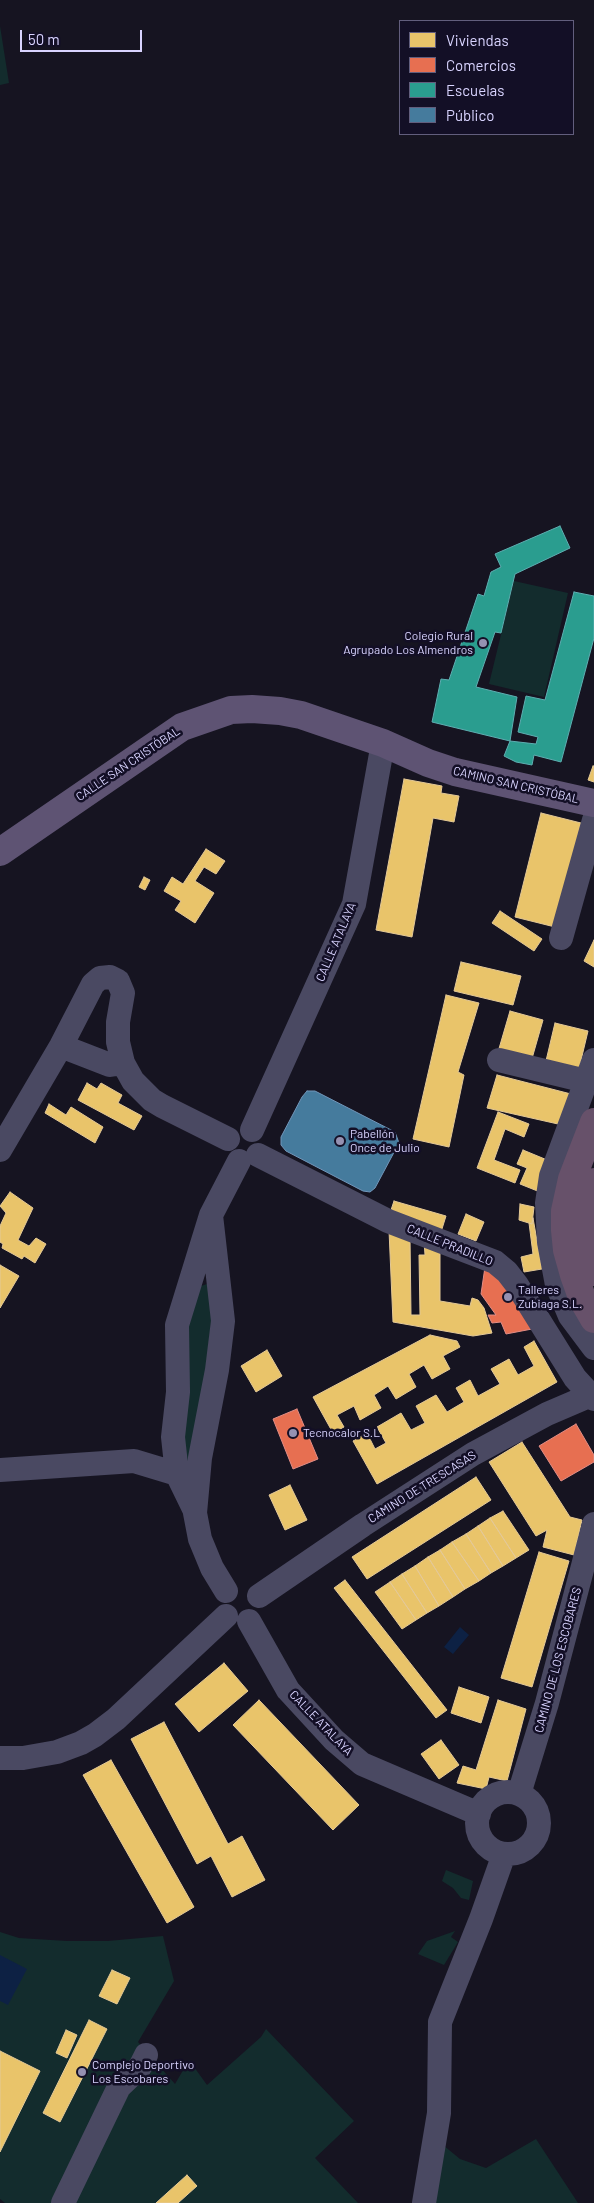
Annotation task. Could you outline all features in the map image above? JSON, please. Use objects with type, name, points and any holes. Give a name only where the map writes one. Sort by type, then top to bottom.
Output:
[{"type":"highway","points":[[594,1122],[572,1180],[565,1211],[564,1230],[574,1275],[583,1300],[594,1319]]},
{"type":"highway","points":[[594,1182],[589,1196],[586,1229],[590,1263],[594,1272]]},
{"type":"main road","name":"CALLE SAN CRISTÓBAL","points":[[0,852],[182,727],[231,710],[280,711],[300,715],[383,743]]},
{"type":"main road","name":"CAMINO SAN CRISTÓBAL","points":[[383,743],[428,763],[455,772],[594,803]]},
{"type":"street","name":"CALLE ATALAYA","points":[[252,1130],[354,904],[383,743]]},
{"type":"street","points":[[561,938],[594,820]]},
{"type":"street","points":[[0,1150],[61,1046],[93,984],[100,978],[110,977],[118,982],[123,993],[118,1022],[118,1042],[123,1063],[133,1080],[152,1100],[228,1139]]},
{"type":"street","points":[[61,1046],[110,1065],[123,1063]]},
{"type":"street","points":[[499,1060],[590,1071],[551,1176],[547,1203],[549,1242],[554,1274],[570,1316],[594,1348]]},
{"type":"street","points":[[226,1591],[212,1568],[200,1539],[195,1513],[177,1474],[173,1437],[178,1392],[177,1325],[211,1215],[248,1158],[261,1144],[259,1138],[252,1130],[238,1129],[228,1139],[227,1150],[230,1155],[248,1158]]},
{"type":"street","name":"CALLE PRADILLO","points":[[248,1158],[388,1221],[468,1250],[495,1262],[507,1272],[517,1285],[575,1378],[592,1398]]},
{"type":"street","points":[[195,1513],[200,1458],[217,1370],[223,1321],[211,1215]]},
{"type":"street","name":"CAMINO DE TRESCASAS","points":[[259,1596],[370,1520],[473,1454],[547,1414],[592,1398]]},
{"type":"street","points":[[0,1470],[134,1461],[177,1474]]},
{"type":"street","name":"CAMINO DE LOS ESCOBARES","points":[[523,1797],[594,1524]]},
{"type":"street","points":[[244,1584],[253,1588],[259,1596],[261,1601],[258,1613],[249,1621],[237,1622],[226,1616],[222,1603],[226,1591],[234,1585],[244,1584]]},
{"type":"street","name":"CAMINO DE LOS ESCOBARES","points":[[523,1797],[538,1774],[582,1633],[594,1585]]},
{"type":"street","points":[[0,1758],[23,1758],[57,1752],[81,1743],[95,1735],[116,1719],[226,1616]]},
{"type":"street","name":"CALLE ATALAYA","points":[[249,1621],[288,1690],[334,1740],[362,1764],[479,1814]]},
{"type":"street","points":[[503,1793],[523,1797],[537,1811],[539,1819],[537,1835],[523,1850],[517,1853],[504,1854],[496,1852],[484,1842],[478,1828],[479,1814],[488,1800],[495,1796],[503,1793]]},
{"type":"street","points":[[424,2203],[439,2112],[440,2022],[481,1919],[504,1854]]},
{"type":"street","points":[[63,2203],[119,2088],[140,2067],[146,2055]]},
{"type":"green space","points":[[0,26],[9,83],[0,85]]},
{"type":"green space","points":[[514,581],[568,593],[544,697],[489,684]]},
{"type":"green space","points":[[207,1284],[214,1294],[196,1466],[183,1463],[185,1325],[201,1286]]},
{"type":"green space","points":[[446,1870],[473,1881],[469,1900],[461,1898],[453,1888],[442,1881]]},
{"type":"green space","points":[[455,1931],[451,1937],[458,1942],[444,1965],[418,1954],[427,1941]]},
{"type":"green space","name":"Complejo Deportivo Los Escobares","points":[[0,1932],[19,1938],[67,1941],[108,1941],[163,1936],[174,1981],[138,2042],[175,2084],[189,2060],[207,2085],[261,2037],[266,2029],[354,2121],[315,2158],[358,2203],[5,2203],[0,2199]]},
{"type":"green space","points":[[536,2139],[578,2203],[432,2203],[443,2145],[460,2159],[486,2168]]},
{"type":"water","points":[[460,1627],[469,1635],[453,1654],[444,1647]]},
{"type":"water","points":[[0,1955],[27,1969],[8,2005],[0,2001]]},
{"type":"building: Viviendas","points":[[594,766],[594,782],[588,780]]},
{"type":"building: Viviendas","points":[[404,779],[442,786],[441,793],[459,796],[454,822],[433,818],[412,937],[376,930]]},
{"type":"building: Viviendas","points":[[541,813],[581,823],[555,927],[515,917]]},
{"type":"building: Viviendas","points":[[206,849],[225,861],[216,874],[204,867],[195,881],[214,893],[195,923],[175,910],[181,901],[164,891],[172,877],[183,884]]},
{"type":"building: Viviendas","points":[[144,877],[150,880],[145,890],[139,887]]},
{"type":"building: Viviendas","points":[[500,911],[542,939],[534,951],[492,923]]},
{"type":"building: Viviendas","points":[[594,940],[594,967],[584,961]]},
{"type":"building: Viviendas","points":[[461,962],[521,976],[513,1005],[454,991]]},
{"type":"building: Viviendas","points":[[446,995],[479,1003],[458,1072],[464,1075],[449,1147],[413,1139]]},
{"type":"building: Viviendas","points":[[510,1011],[543,1020],[531,1062],[498,1052]]},
{"type":"building: Viviendas","points":[[555,1023],[588,1031],[578,1073],[545,1065]]},
{"type":"building: Viviendas","points":[[497,1075],[571,1094],[558,1124],[487,1108]]},
{"type":"building: Viviendas","points":[[87,1083],[97,1089],[101,1083],[122,1095],[118,1103],[142,1116],[134,1130],[78,1100]]},
{"type":"building: Viviendas","points":[[49,1104],[66,1115],[71,1107],[103,1127],[95,1143],[45,1113]]},
{"type":"building: Viviendas","points":[[498,1112],[529,1124],[524,1137],[505,1129],[494,1160],[520,1170],[515,1183],[477,1168]]},
{"type":"building: Viviendas","points":[[523,1150],[552,1162],[540,1192],[520,1184],[527,1168],[517,1164]]},
{"type":"building: Viviendas","points":[[10,1192],[33,1208],[18,1240],[29,1246],[36,1238],[46,1244],[35,1263],[24,1256],[22,1259],[2,1248],[0,1226],[6,1213],[0,1206]]},
{"type":"building: Viviendas","points":[[394,1201],[446,1216],[441,1232],[389,1216]]},
{"type":"building: Viviendas","points":[[520,1204],[534,1207],[532,1224],[519,1220]]},
{"type":"building: Viviendas","points":[[466,1214],[484,1222],[476,1241],[458,1234]]},
{"type":"building: Viviendas","points":[[533,1218],[542,1269],[524,1272],[521,1257],[533,1254],[529,1223],[532,1224]]},
{"type":"building: Viviendas","points":[[389,1230],[410,1238],[411,1315],[420,1315],[419,1255],[425,1255],[424,1241],[440,1250],[440,1301],[470,1306],[472,1298],[478,1300],[484,1308],[492,1333],[473,1336],[393,1322]]},
{"type":"building: Viviendas","points":[[0,1265],[19,1276],[0,1308]]},
{"type":"building: Viviendas","points":[[430,1335],[457,1341],[460,1347],[443,1356],[450,1369],[432,1379],[424,1365],[409,1374],[416,1387],[396,1399],[388,1386],[374,1395],[381,1408],[360,1420],[354,1406],[337,1415],[344,1427],[333,1433],[313,1397]]},
{"type":"building: Viviendas","points":[[534,1341],[557,1382],[377,1484],[353,1441],[367,1433],[375,1449],[386,1443],[377,1427],[401,1413],[411,1430],[425,1423],[416,1406],[436,1395],[447,1412],[464,1402],[456,1388],[470,1380],[478,1396],[500,1384],[491,1369],[509,1359],[518,1375],[534,1366],[524,1347]]},
{"type":"building: Viviendas","points":[[267,1350],[282,1376],[256,1392],[241,1366]]},
{"type":"building: Viviendas","points":[[522,1442],[570,1517],[582,1520],[574,1555],[543,1547],[547,1530],[536,1536],[489,1462]]},
{"type":"building: Viviendas","points":[[476,1477],[491,1500],[367,1579],[352,1557]]},
{"type":"building: Viviendas","points":[[290,1485],[307,1520],[285,1530],[269,1495]]},
{"type":"building: Viviendas","points":[[503,1511],[529,1550],[516,1558],[490,1518]]},
{"type":"building: Viviendas","points":[[490,1518],[516,1558],[503,1566],[478,1526]]},
{"type":"building: Viviendas","points":[[478,1526],[503,1566],[491,1573],[466,1534]]},
{"type":"building: Viviendas","points":[[466,1534],[491,1573],[479,1581],[452,1542]]},
{"type":"building: Viviendas","points":[[452,1542],[479,1581],[465,1589],[440,1550]]},
{"type":"building: Viviendas","points":[[440,1550],[465,1589],[453,1597],[428,1557]]},
{"type":"building: Viviendas","points":[[539,1552],[569,1561],[532,1687],[501,1678]]},
{"type":"building: Viviendas","points":[[428,1557],[453,1597],[439,1606],[415,1566]]},
{"type":"building: Viviendas","points":[[415,1566],[439,1606],[427,1613],[402,1574]]},
{"type":"building: Viviendas","points":[[402,1574],[427,1613],[416,1620],[390,1582]]},
{"type":"building: Viviendas","points":[[345,1580],[447,1710],[436,1718],[334,1588]]},
{"type":"building: Viviendas","points":[[390,1582],[416,1620],[402,1629],[375,1592]]},
{"type":"building: Viviendas","points":[[224,1663],[248,1691],[199,1732],[175,1704]]},
{"type":"building: Viviendas","points":[[459,1687],[489,1697],[481,1723],[451,1713]]},
{"type":"building: Viviendas","points":[[259,1700],[359,1805],[333,1830],[233,1725]]},
{"type":"building: Viviendas","points":[[498,1700],[526,1709],[507,1781],[489,1777],[486,1789],[457,1783],[463,1766],[476,1770]]},
{"type":"building: Viviendas","points":[[164,1722],[228,1844],[242,1836],[265,1880],[232,1897],[211,1856],[197,1864],[131,1739]]},
{"type":"building: Viviendas","points":[[441,1740],[459,1765],[439,1779],[421,1754]]},
{"type":"building: Viviendas","points":[[111,1760],[194,1907],[167,1923],[83,1775]]},
{"type":"building: Viviendas","points":[[112,1970],[130,1978],[117,2004],[99,1996]]},
{"type":"building: Viviendas","points":[[89,2020],[107,2029],[60,2122],[43,2113]]},
{"type":"building: Viviendas","points":[[66,2030],[77,2035],[67,2058],[56,2053]]},
{"type":"building: Viviendas","points":[[0,2051],[40,2071],[0,2152]]},
{"type":"building: Viviendas","points":[[187,2175],[197,2186],[178,2203],[156,2203]]},
{"type":"building: Comercios","points":[[485,1267],[515,1292],[532,1329],[506,1334],[501,1322],[492,1323],[488,1315],[496,1315],[481,1294]]},
{"type":"building: Comercios","name":"Tecnocalor S.L","points":[[297,1409],[318,1459],[293,1469],[273,1419]]},
{"type":"building: Comercios","points":[[576,1424],[594,1455],[594,1462],[561,1481],[539,1446]]},
{"type":"building: Escuelas","points":[[560,526],[570,548],[515,574],[501,633],[495,632],[476,687],[517,697],[510,741],[432,722],[441,679],[449,680],[478,594],[484,596],[491,572],[501,567],[495,554]]},
{"type":"building: Escuelas","points":[[574,592],[594,596],[594,638],[561,762],[534,755],[532,765],[516,762],[504,756],[510,741],[536,744],[538,737],[518,732],[526,696],[545,700]]},
{"type":"building: Público","name":"Pabellón Once de Julio","points":[[307,1091],[315,1091],[395,1132],[399,1143],[375,1188],[370,1192],[363,1191],[286,1151],[281,1145],[281,1137]]},
{"type":"place","name":"Colegio Rural Agrupado Los Almendros","points":[[483,643]]},
{"type":"place","name":"Pabellón Once de Julio","points":[[340,1141]]},
{"type":"place","name":"Talleres Zubiaga S.L.","points":[[508,1297]]},
{"type":"place","name":"Tecnocalor S.L","points":[[293,1433]]},
{"type":"place","name":"Complejo Deportivo Los Escobares","points":[[82,2072]]}]
